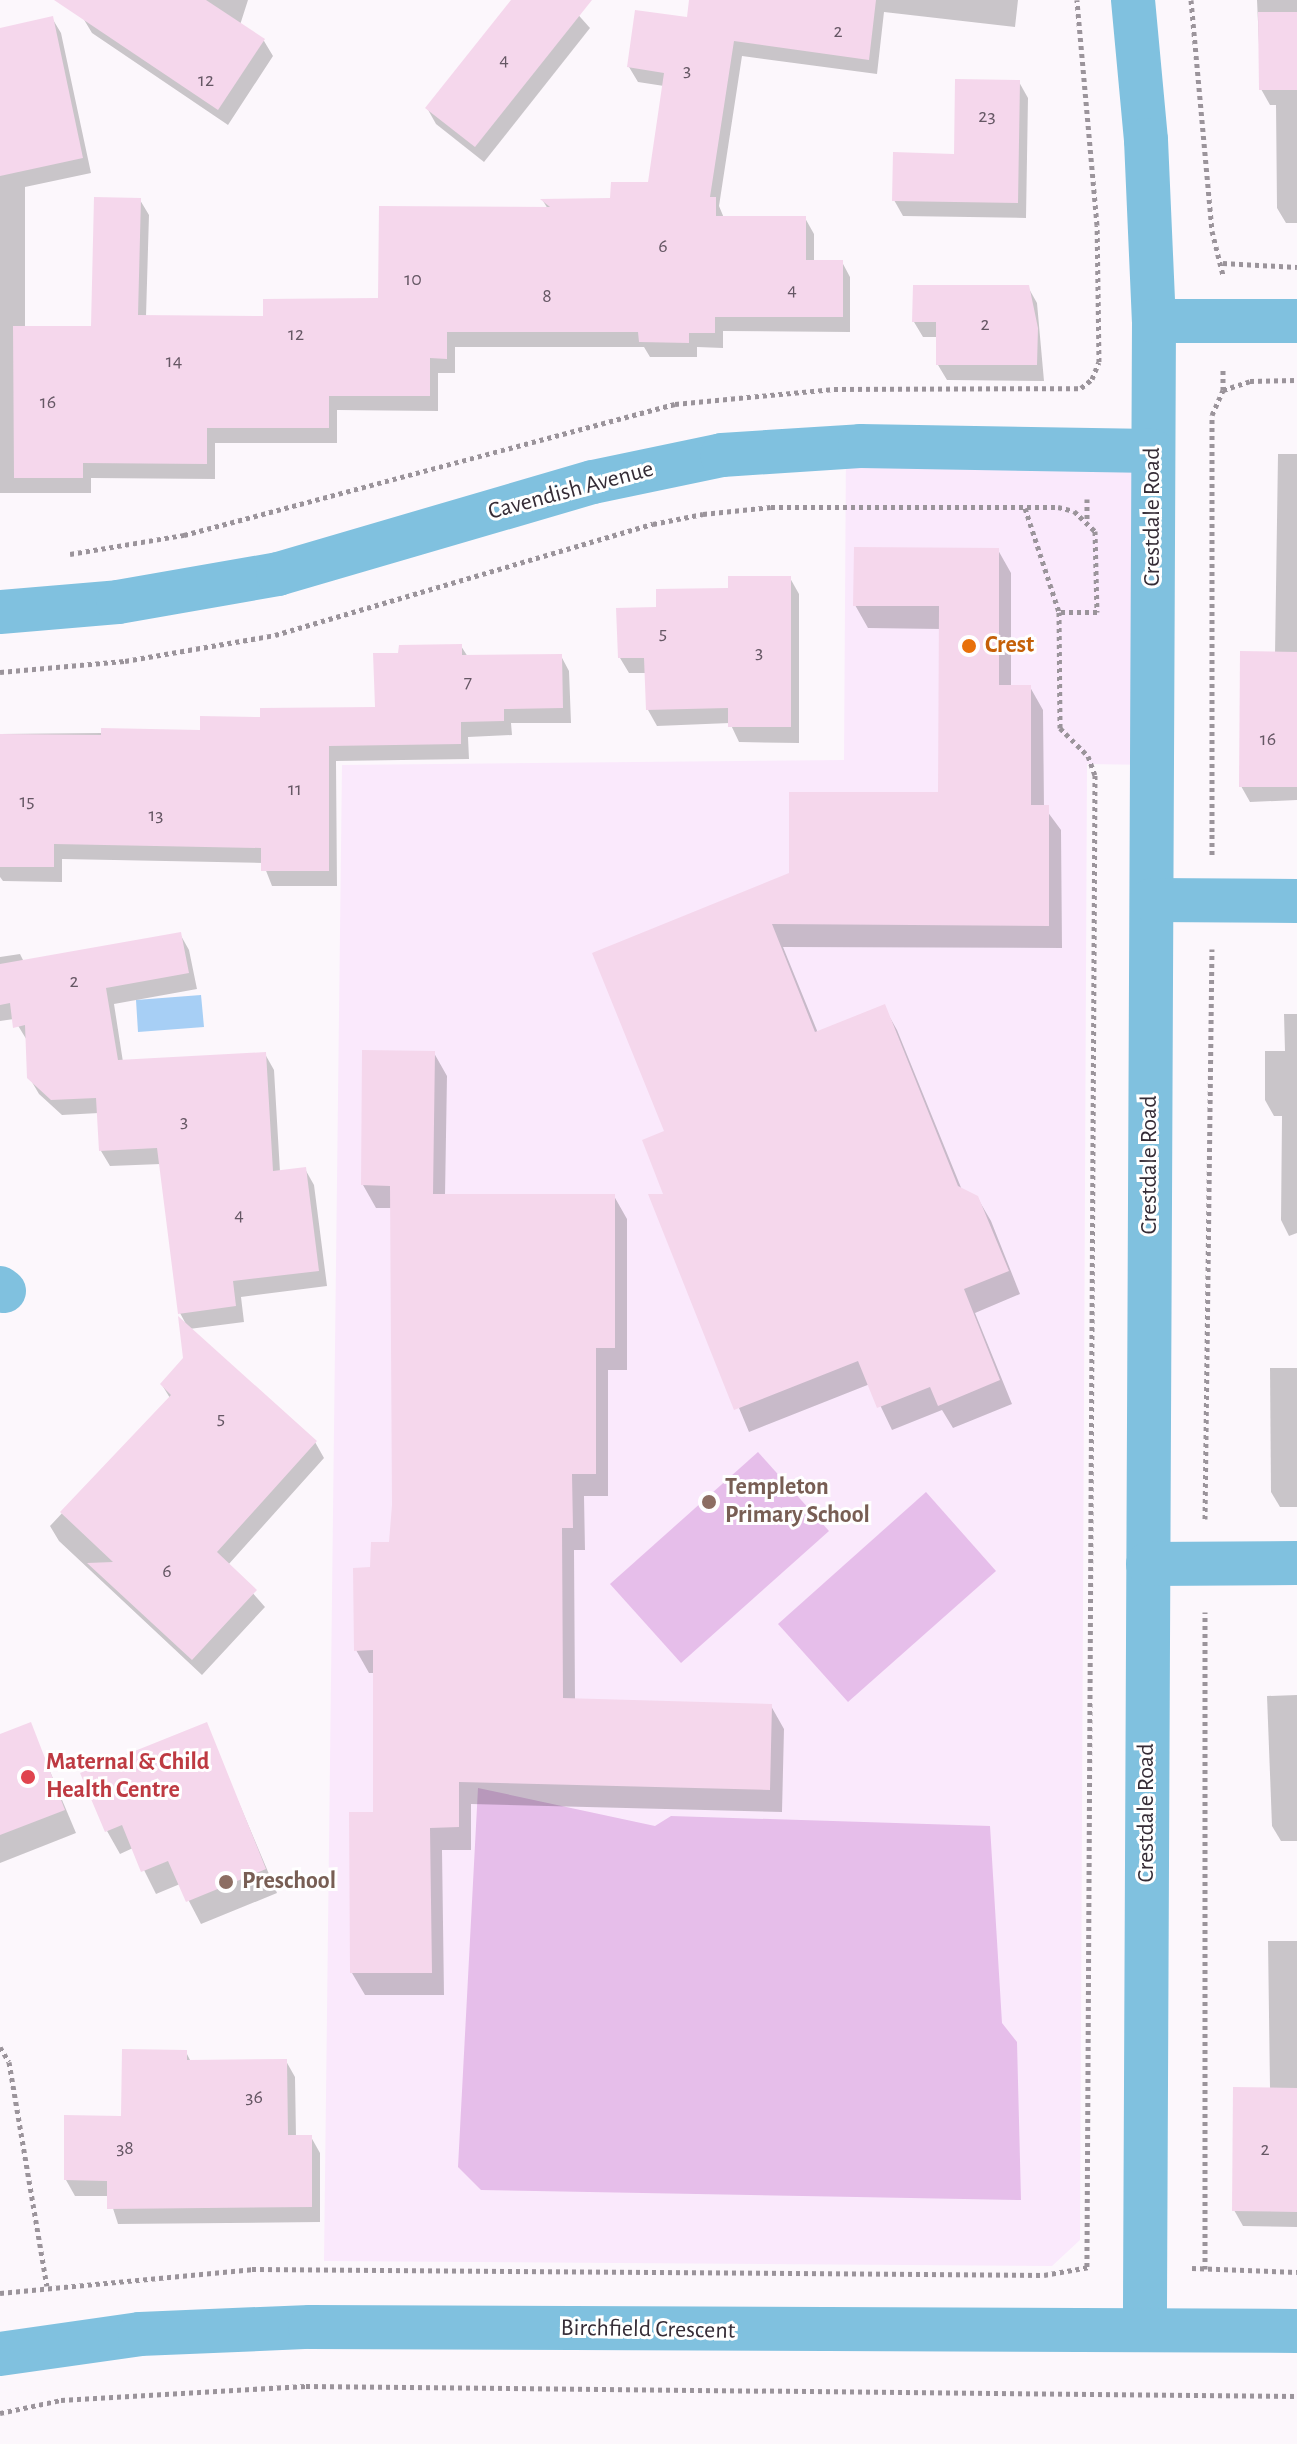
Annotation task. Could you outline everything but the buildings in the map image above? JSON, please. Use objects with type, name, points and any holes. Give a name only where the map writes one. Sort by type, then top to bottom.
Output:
[{"type":"street","name":"Crestdale Road","points":[[1133,0],[1154,321],[1145,2330]]},
{"type":"street","points":[[1154,321],[1297,321]]},
{"type":"street","name":"Cavendish Avenue","points":[[0,612],[133,600],[278,574],[593,482],[722,455],[860,446],[1153,451]]},
{"type":"street","points":[[1152,900],[1297,901]]},
{"type":"street","points":[[1148,1564],[1297,1563]]},
{"type":"street","name":"Birchfield Crescent","points":[[0,2354],[140,2334],[280,2327],[1297,2331]]},
{"type":"path","points":[[1077,0],[1097,225],[1099,362],[1088,396]]},
{"type":"path","points":[[1191,0],[1214,247],[1223,263],[1233,266],[1297,267]]},
{"type":"path","points":[[1212,864],[1212,415],[1223,390],[1223,367]]},
{"type":"path","points":[[1223,390],[1250,381],[1297,380]]},
{"type":"path","points":[[1059,612],[1097,612],[1097,541],[1087,522],[1087,494]]},
{"type":"path","points":[[0,672],[125,661],[275,635],[653,524],[703,514],[771,507],[1065,508],[1087,522]]},
{"type":"path","points":[[0,2293],[47,2286],[252,2269],[1044,2275],[1087,2267],[1095,775],[1088,756],[1060,728],[1059,612],[1025,508]]},
{"type":"path","points":[[1205,1513],[1212,940]]},
{"type":"path","points":[[1205,1603],[1205,2269]]},
{"type":"path","points":[[0,2047],[9,2062],[47,2286]]},
{"type":"path","points":[[1192,2268],[1297,2272]]},
{"type":"path","points":[[0,2413],[76,2399],[306,2386],[1297,2396]]},
{"type":"shaded area","name":"Templeton Primary School","points":[[846,447],[1153,451],[1152,765],[1087,764],[1080,2240],[1052,2266],[324,2261],[342,765],[844,760]]},
{"type":"shaded area","points":[[758,1452],[829,1531],[681,1663],[610,1584]]},
{"type":"shaded area","points":[[926,1492],[996,1571],[848,1702],[778,1624]]},
{"type":"shaded area","points":[[478,1788],[655,1826],[671,1816],[990,1826],[1002,2023],[1017,2042],[1021,2200],[481,2190],[458,2167]]},
{"type":"water","points":[[201,995],[204,1027],[138,1032],[136,1000]]},
{"type":"place","name":"Crest","points":[[969,646]]},
{"type":"place","name":"Templeton Primary School","points":[[709,1502]]},
{"type":"place","name":"Maternal & Child Health Centre","points":[[28,1777]]},
{"type":"place","name":"Preschool","points":[[226,1882]]}]
